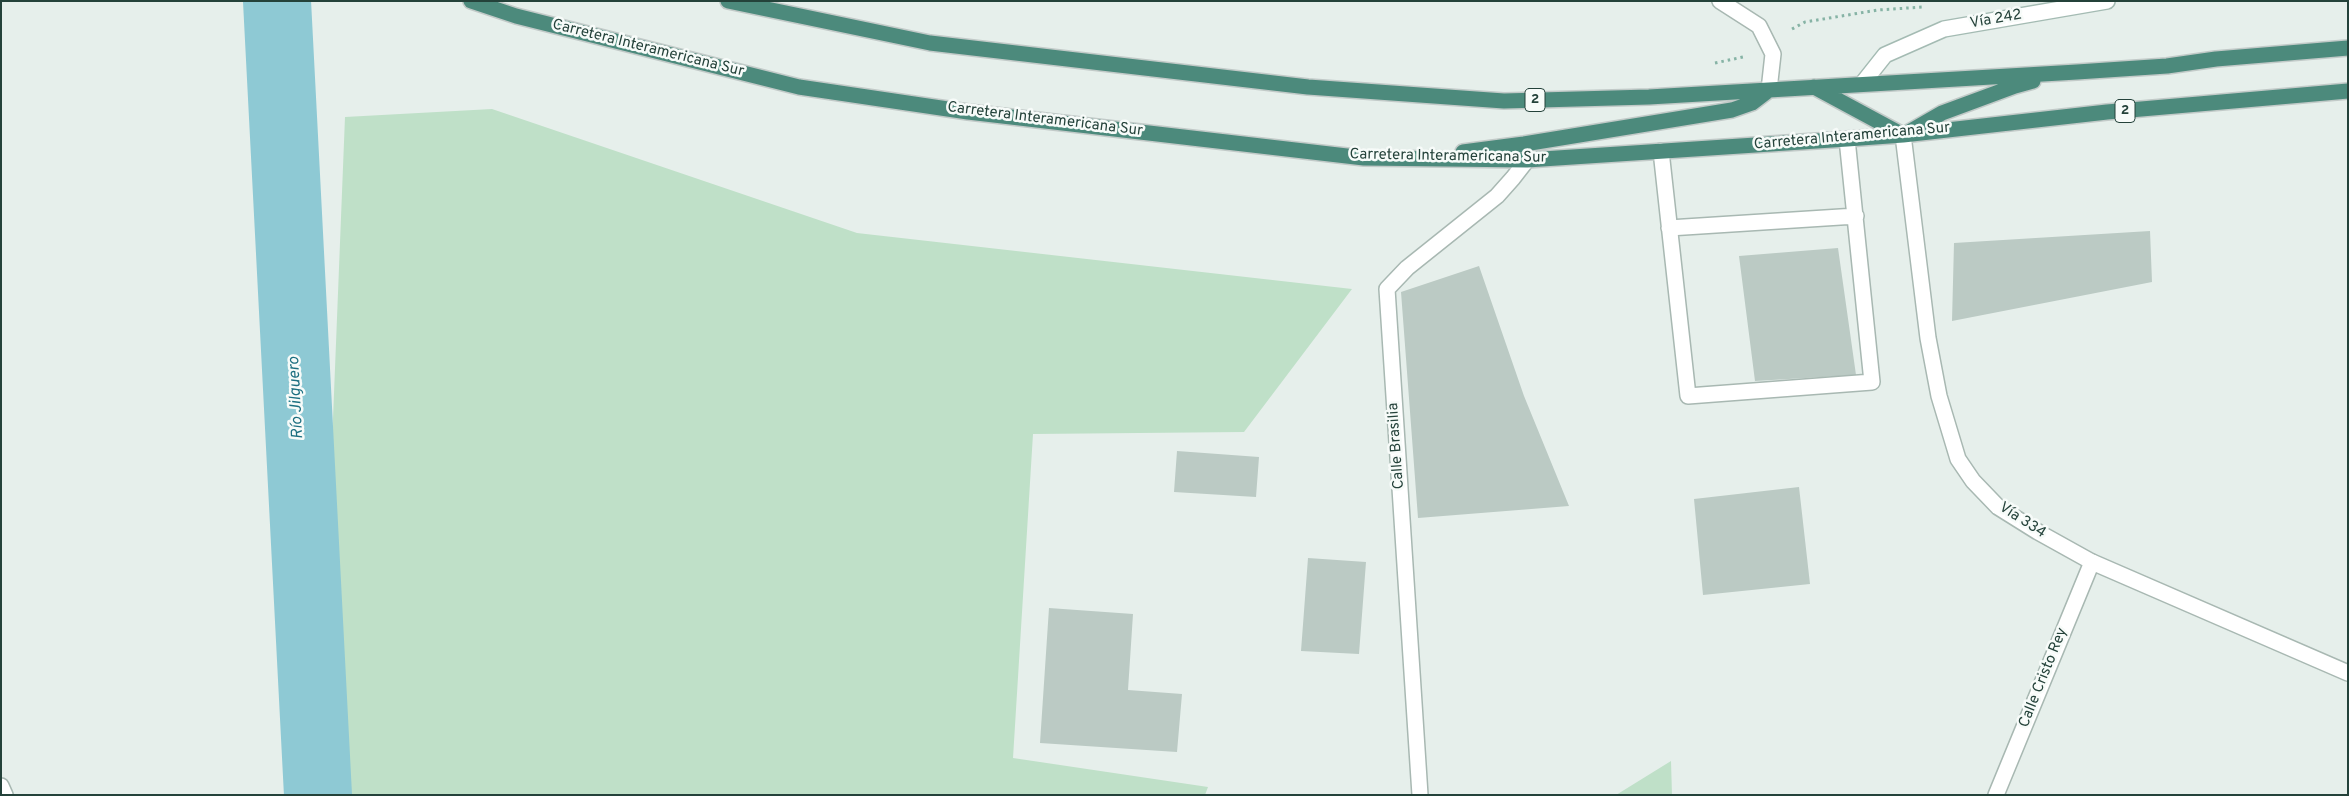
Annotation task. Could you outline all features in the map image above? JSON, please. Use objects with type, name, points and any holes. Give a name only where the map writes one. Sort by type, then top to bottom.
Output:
[{"type":"highway","name":"Carretera Interamericana Sur","points":[[471,1],[516,16],[799,86],[968,112],[1364,158],[1402,160],[1526,160],[1903,135],[2107,112],[2348,91]]},
{"type":"highway","name":"2","points":[[728,1],[930,43],[1308,87],[1504,101],[1649,97],[2077,72],[2167,66],[2216,59],[2348,48]]},
{"type":"highway","points":[[1814,88],[1903,135],[1942,113],[2014,86],[2077,72]]},
{"type":"highway","points":[[1402,160],[1524,144],[1732,110],[1752,103],[1769,90]]},
{"type":"street","points":[[1720,1],[1759,26],[1773,54],[1769,90]]},
{"type":"street","name":"Vía 242","points":[[1862,84],[1885,55],[1944,29],[2107,1]]},
{"type":"street","name":"Vía 334","points":[[1903,135],[1928,338],[1939,396],[1958,458],[1973,481],[1998,507],[2092,562],[2348,673]]},
{"type":"street","points":[[1661,151],[1688,396],[1872,382],[1847,139]]},
{"type":"street","name":"Calle Brasilia","points":[[1420,795],[1386,289],[1407,268],[1496,196],[1513,178],[1526,160]]},
{"type":"street","points":[[1670,228],[1856,216]]},
{"type":"street","name":"Calle Cristo Rey","points":[[1996,795],[2092,562]]},
{"type":"street","points":[[1,786],[5,795]]},
{"type":"path","points":[[1708,65],[1748,56],[1767,42],[1805,22],[1878,10],[1931,6]]},
{"type":"green space","points":[[492,109],[857,233],[1352,289],[1244,432],[1033,434],[1013,758],[1208,787],[1205,795],[318,795],[345,117]]},
{"type":"green space","points":[[1671,761],[1672,795],[1616,795]]},
{"type":"building","points":[[2150,231],[2152,282],[1952,321],[1954,243]]},
{"type":"building","points":[[1838,248],[1856,375],[1755,381],[1739,256]]},
{"type":"building","points":[[1479,266],[1524,396],[1569,506],[1418,518],[1401,292]]},
{"type":"building","points":[[1177,451],[1259,457],[1256,497],[1174,492]]},
{"type":"building","points":[[1799,487],[1810,584],[1703,595],[1694,499]]},
{"type":"building","points":[[1308,558],[1366,562],[1359,654],[1301,651]]},
{"type":"building","points":[[1049,608],[1133,614],[1128,690],[1182,694],[1177,752],[1040,743]]},
{"type":"waterway","name":"Río Jilguero","points":[[277,1],[318,795]]}]
